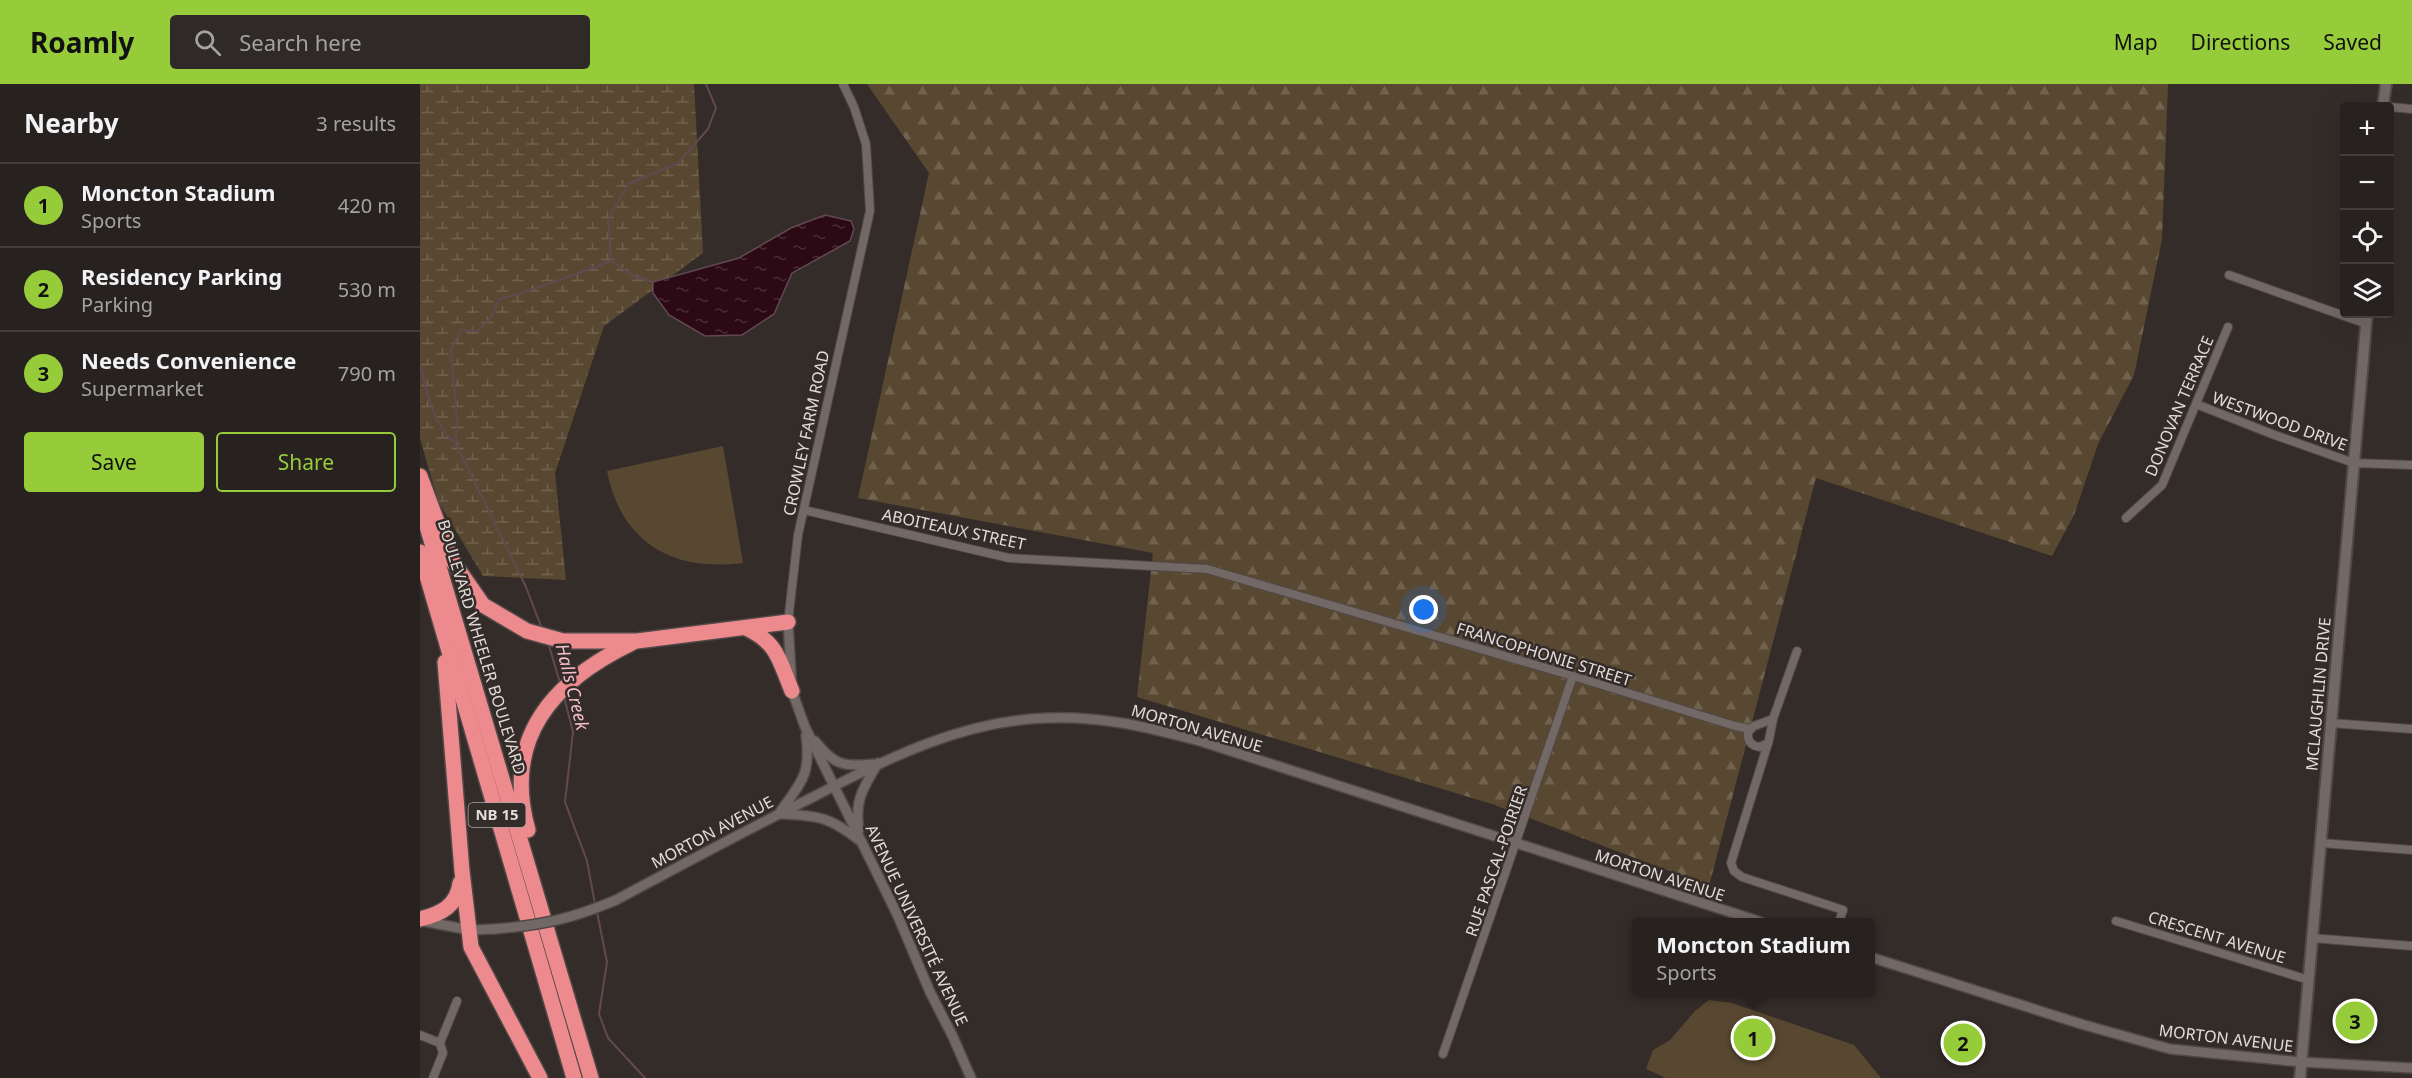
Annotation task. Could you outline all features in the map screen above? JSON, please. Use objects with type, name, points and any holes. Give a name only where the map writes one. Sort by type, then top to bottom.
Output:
[{"type":"highway","points":[[420,476],[451,559],[483,605],[527,631],[563,640],[637,641],[788,622]]},
{"type":"highway","name":"BOULEVARD WHEELER BOULEVARD","points":[[420,503],[591,1078]]},
{"type":"highway","name":"BOULEVARD WHEELER BOULEVARD","points":[[420,552],[574,1078]]},
{"type":"highway","points":[[420,574],[445,663],[462,871],[471,947],[540,1078]]},
{"type":"highway","points":[[746,628],[762,636],[775,648],[792,691]]},
{"type":"highway","points":[[574,1021],[564,964],[521,805],[523,763],[533,732],[548,704],[573,677],[603,657],[637,641]]},
{"type":"highway","points":[[420,920],[437,915],[458,894],[462,871]]},
{"type":"main road","points":[[2384,102],[2386,84]]},
{"type":"main road","name":"MCLAUGHLIN DRIVE","points":[[2300,1078],[2367,319]]},
{"type":"street","name":"CROWLEY FARM ROAD","points":[[833,786],[805,727],[792,691],[788,622],[798,535],[870,211],[866,144],[854,107],[843,84]]},
{"type":"street","points":[[2394,107],[2412,109]]},
{"type":"street","points":[[2229,275],[2367,319]]},
{"type":"street","name":"DONOVAN TERRACE","points":[[2126,518],[2162,484],[2228,327]]},
{"type":"street","name":"WESTWOOD DRIVE","points":[[2196,404],[2271,434],[2354,463],[2412,465]]},
{"type":"street","name":"ABOITEAUX STREET","points":[[804,510],[1009,558],[1207,569]]},
{"type":"street","name":"FRANCOPHONIE STREET","points":[[1207,569],[1573,676],[1749,732]]},
{"type":"street","points":[[1797,651],[1769,731],[1768,743],[1762,750],[1731,858],[1732,867],[1742,877],[1843,910],[1840,918]]},
{"type":"street","name":"RUE PASCAL-POIRIER","points":[[1443,1054],[1573,676]]},
{"type":"street","name":"MORTON AVENUE","points":[[420,920],[470,930],[537,926],[579,916],[616,900],[878,763],[970,728],[1046,718],[1085,718],[1132,723],[1200,741],[1516,845],[1748,918]]},
{"type":"street","points":[[1762,750],[1753,745],[1749,732],[1756,725],[1773,719]]},
{"type":"street","points":[[2330,723],[2412,729]]},
{"type":"street","points":[[1761,725],[1769,731]]},
{"type":"street","points":[[805,727],[827,755],[838,763],[852,766],[878,763]]},
{"type":"street","points":[[778,814],[805,774],[809,760],[805,727]]},
{"type":"street","points":[[861,842],[856,815],[857,803],[878,763]]},
{"type":"street","name":"AVENUE UNIVERSITÉ AVENUE","points":[[833,786],[971,1078]]},
{"type":"street","points":[[778,814],[822,817],[837,824],[861,842]]},
{"type":"street","points":[[2321,843],[2412,850]]},
{"type":"street","name":"CRESCENT AVENUE","points":[[2116,921],[2309,980]]},
{"type":"street","points":[[2311,938],[2412,946]]},
{"type":"street","name":"MORTON AVENUE","points":[[1875,959],[2081,1024],[2170,1049],[2301,1062],[2412,1068]]},
{"type":"street","points":[[433,1078],[443,1053],[440,1043],[457,1001]]},
{"type":"street","points":[[420,1035],[440,1043]]},
{"type":"green space","points":[[420,84],[694,84],[703,253],[604,326],[555,473],[566,580],[483,576],[438,501],[420,438]]},
{"type":"green space","points":[[867,84],[2168,84],[2162,239],[2134,375],[2098,444],[2074,515],[2052,556],[1816,478],[1709,886],[1492,804],[1137,697],[1153,553],[858,498],[929,173]]},
{"type":"green space","points":[[723,446],[743,563],[718,565],[694,563],[673,557],[654,547],[638,534],[624,517],[614,496],[607,471]]},
{"type":"green space","points":[[1709,1000],[1732,1003],[1854,1045],[1881,1078],[1666,1078],[1646,1069],[1653,1050],[1670,1040],[1695,1011]]},
{"type":"water","points":[[825,215],[851,221],[854,229],[850,241],[792,273],[774,314],[742,335],[705,336],[669,315],[653,293],[653,282],[739,258],[791,228]]},
{"type":"waterway","points":[[611,261],[608,220],[628,184],[678,163],[708,129],[716,108],[706,84]]},
{"type":"waterway","points":[[611,261],[633,276],[653,282]]},
{"type":"waterway","points":[[456,444],[457,420],[451,350],[461,330],[478,331],[492,316],[499,299],[526,292],[611,261]]},
{"type":"waterway","name":"Halls Creek","points":[[420,365],[436,418],[456,444],[526,587],[542,629]]},
{"type":"waterway","name":"Halls Creek","points":[[548,642],[560,683]]},
{"type":"waterway","name":"Halls Creek","points":[[564,697],[573,732],[565,802],[587,861],[595,904]]},
{"type":"waterway","name":"Halls Creek","points":[[597,912],[607,962],[599,1014],[608,1038],[645,1078]]},
{"type":"place","name":"Needs Convenience","points":[[2355,1021]]},
{"type":"place","name":"Moncton Stadium","points":[[1753,1038]]},
{"type":"place","name":"Residency Parking","points":[[1963,1043]]}]
